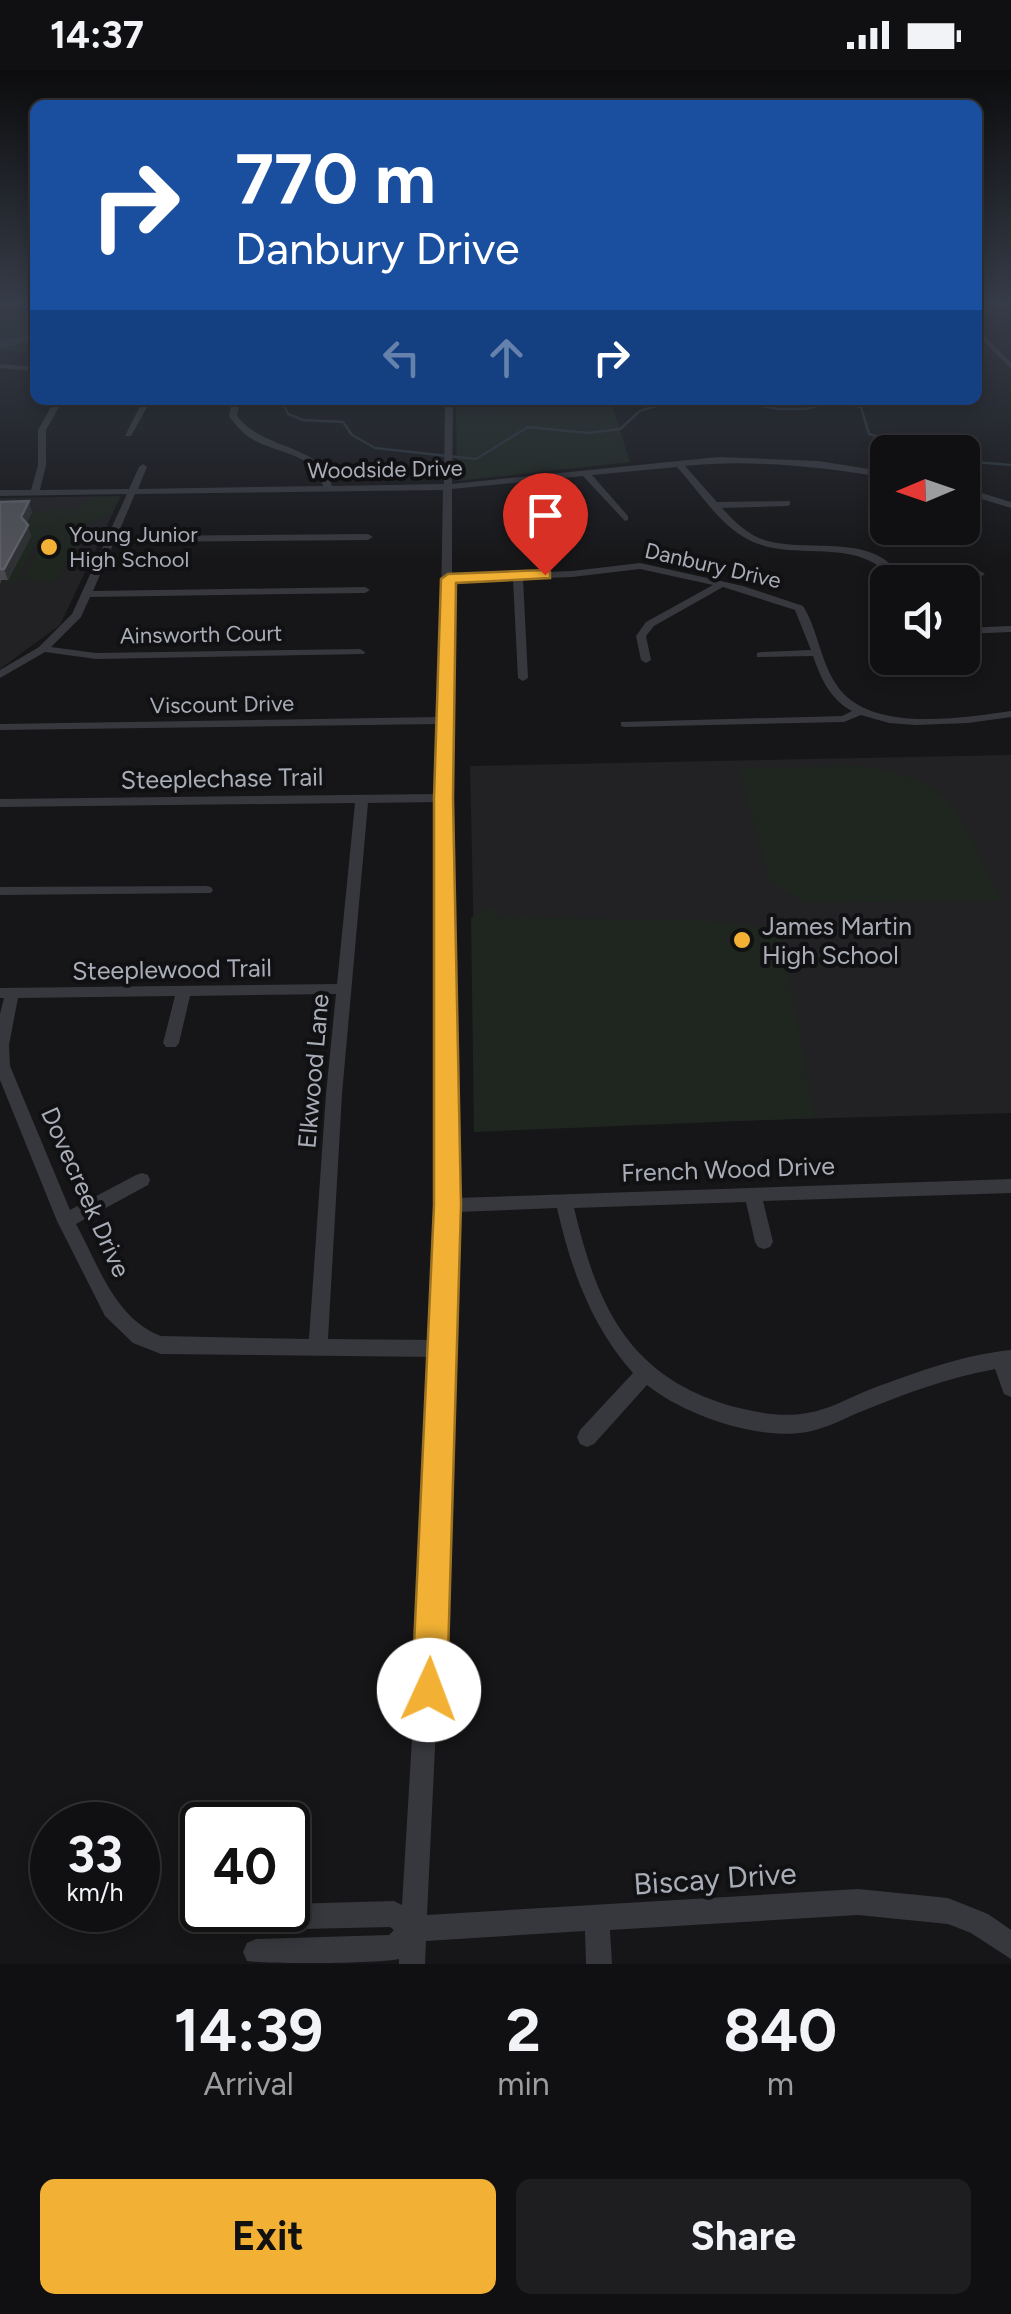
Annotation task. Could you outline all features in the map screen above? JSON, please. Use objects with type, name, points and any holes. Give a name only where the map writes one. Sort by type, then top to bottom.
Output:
[{"type":"street","points":[[34,492],[42,465],[42,430],[55,405]]},
{"type":"street","points":[[128,434],[144,405]]},
{"type":"street","points":[[235,405],[233,416],[248,436],[317,463],[328,476],[328,488]]},
{"type":"street","points":[[412,1964],[448,1205],[444,798],[449,405]]},
{"type":"street","points":[[449,416],[465,415]]},
{"type":"street","name":"Woodside Drive","points":[[0,493],[448,487],[678,463],[782,462],[870,474]]},
{"type":"street","points":[[678,463],[746,535],[758,541],[861,554],[886,565]]},
{"type":"street","points":[[0,675],[44,649],[69,626],[88,594],[144,467]]},
{"type":"street","points":[[584,472],[625,518]]},
{"type":"street","points":[[980,496],[1011,505]]},
{"type":"street","points":[[717,504],[787,503]]},
{"type":"street","points":[[110,540],[368,537]]},
{"type":"street","name":"Danbury Drive","points":[[448,579],[640,566],[722,584],[800,608],[833,690],[861,711]]},
{"type":"street","points":[[518,576],[523,678]]},
{"type":"street","points":[[646,660],[641,636],[650,624],[722,584]]},
{"type":"street","points":[[88,594],[365,590]]},
{"type":"street","points":[[980,630],[1011,629]]},
{"type":"street","name":"Ainsworth Court","points":[[44,649],[96,656],[360,652]]},
{"type":"street","points":[[760,655],[818,653]]},
{"type":"street","points":[[625,724],[844,719],[861,711],[910,722],[1011,714]]},
{"type":"street","name":"Viscount Drive","points":[[0,727],[445,720]]},
{"type":"street","name":"Steeplechase Trail","points":[[0,803],[444,798]]},
{"type":"street","name":"Elkwood Lane","points":[[318,1348],[362,799]]},
{"type":"street","points":[[0,890],[206,890]]},
{"type":"street","name":"Steeplewood Trail","points":[[6,993],[345,989]]},
{"type":"street","points":[[171,1043],[184,992]]},
{"type":"street","name":"Dovecreek Drive","points":[[6,993],[2,1066],[66,1221],[112,1310],[140,1338],[194,1347],[444,1349]]},
{"type":"street","points":[[66,1221],[142,1180]]},
{"type":"street","name":"French Wood Drive","points":[[448,1205],[1011,1186]]},
{"type":"street","points":[[753,1193],[764,1242]]},
{"type":"street","points":[[564,1200],[575,1256],[591,1301],[614,1338],[669,1392],[700,1408],[768,1423],[807,1423],[922,1379],[1006,1360],[1011,1388]]},
{"type":"street","points":[[587,1437],[646,1372]]},
{"type":"street","name":"Biscay Drive","points":[[310,1916],[394,1914],[414,1929],[858,1902],[948,1911],[979,1923],[1011,1946]]},
{"type":"street","points":[[597,1920],[599,1964]]},
{"type":"street","name":"Biscay Drive","points":[[256,1952],[396,1948],[414,1929]]},
{"type":"shaded area","points":[[456,405],[613,405],[630,462],[457,481]]},
{"type":"shaded area","name":"Young Junior High School","points":[[121,496],[60,625],[0,669],[0,498]]},
{"type":"shaded area","points":[[95,497],[119,497],[112,513],[82,526],[56,582],[24,581],[49,528]]},
{"type":"shaded area","points":[[72,508],[40,535],[18,578],[20,583],[0,583],[8,580],[29,540],[22,532],[32,512]]},
{"type":"shaded area","name":"James Martin High School","points":[[1011,755],[1011,1113],[478,1128],[470,766]]},
{"type":"shaded area","points":[[862,766],[895,773],[939,793],[965,826],[1000,900],[804,903],[770,882],[739,768]]},
{"type":"shaded area","points":[[484,910],[498,910],[499,917],[711,921],[780,929],[815,1118],[474,1132],[471,918]]},
{"type":"building","name":"Young Junior High School","points":[[29,501],[21,517],[28,525],[4,569],[0,569],[0,502]]},
{"type":"waterway","points":[[284,405],[288,414],[303,420],[343,422],[352,435],[375,448],[476,459],[528,427],[588,433],[620,429],[640,411],[659,405]]},
{"type":"waterway","points":[[359,405],[368,405]]},
{"type":"waterway","points":[[756,405],[778,409],[821,405]]},
{"type":"waterway","points":[[849,405],[861,407],[872,435]]},
{"type":"waterway","points":[[980,462],[1011,465]]},
{"type":"place","name":"Young Junior High School","points":[[49,547]]},
{"type":"place","name":"James Martin High School","points":[[742,940]]},
{"type":"route","points":[[429,1690],[448,1205],[444,798],[448,579],[545,575]]}]
